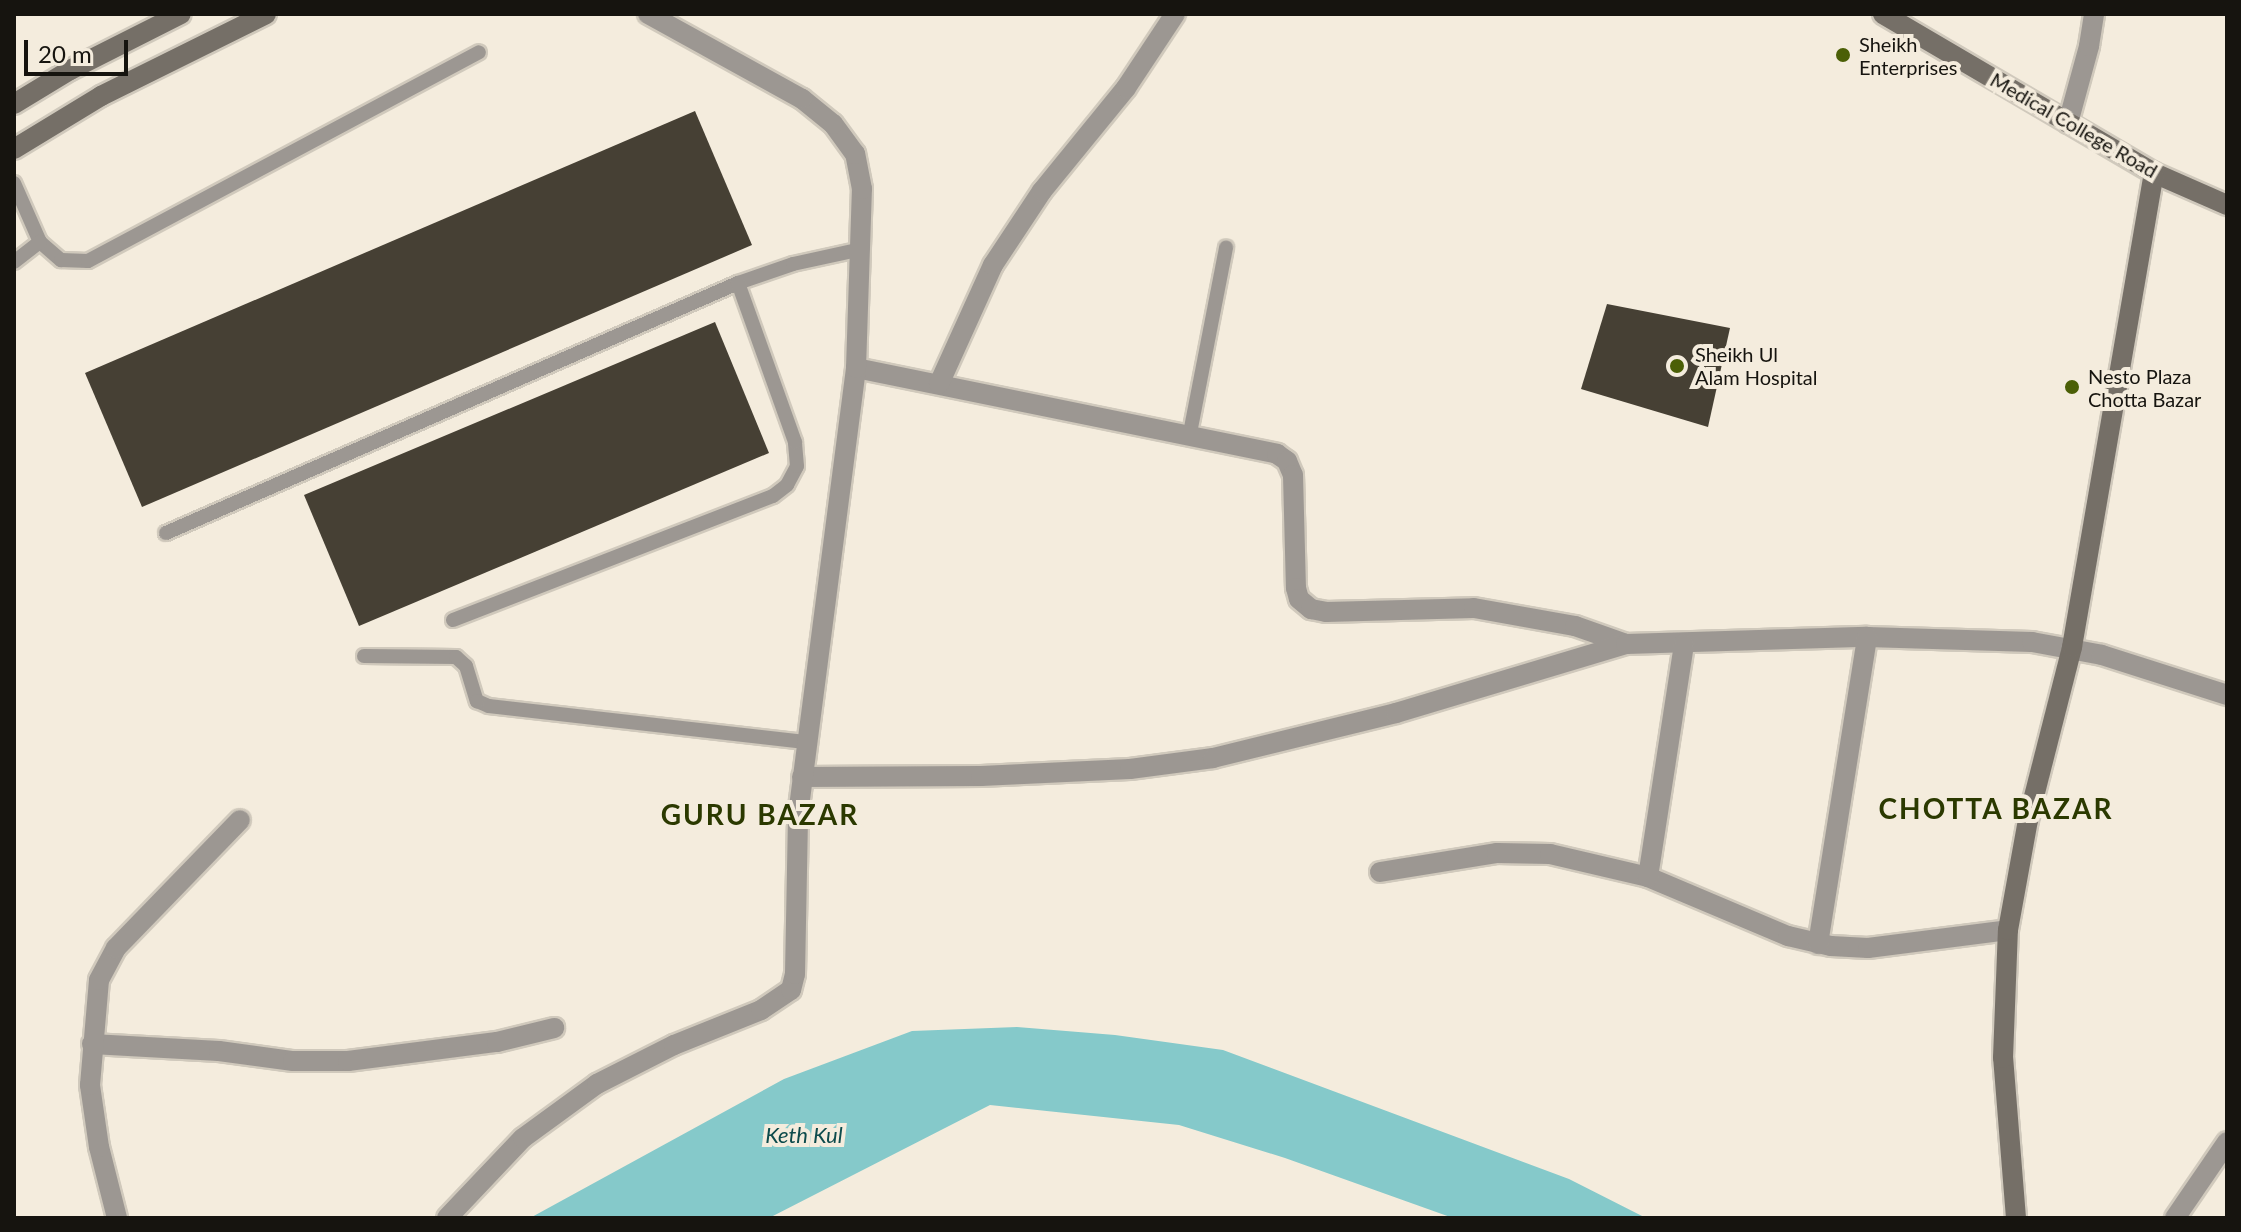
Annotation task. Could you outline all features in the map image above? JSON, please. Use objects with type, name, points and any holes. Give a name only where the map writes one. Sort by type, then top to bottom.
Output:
[{"type":"main road","points":[[14,104],[70,70],[181,14]]},
{"type":"main road","points":[[14,149],[101,96],[266,14]]},
{"type":"main road","name":"Medical College Road","points":[[1883,14],[2154,173],[2227,205]]},
{"type":"main road","points":[[2016,1218],[2003,1058],[2008,930],[2028,820],[2072,647],[2154,173]]},
{"type":"street","points":[[447,1218],[523,1138],[597,1084],[674,1045],[761,1010],[791,990],[795,974],[802,777],[856,368],[862,189],[855,154],[833,124],[802,99],[648,14]]},
{"type":"street","points":[[939,384],[993,265],[1042,191],[1126,88],[1175,14]]},
{"type":"street","points":[[2068,123],[2089,46],[2094,14]]},
{"type":"street","points":[[856,368],[1268,449],[1287,461],[1293,475],[1296,588],[1299,599],[1311,609],[1326,612],[1474,608],[1575,626],[1626,644]]},
{"type":"street","points":[[1818,944],[1867,637]]},
{"type":"street","points":[[802,777],[996,776],[1130,769],[1213,758],[1396,713],[1626,644],[1684,645],[1867,637],[2032,642],[2072,647],[2227,695]]},
{"type":"street","points":[[1648,877],[1684,645]]},
{"type":"street","points":[[117,1218],[99,1147],[90,1085],[99,980],[116,948],[240,820]]},
{"type":"street","points":[[1380,872],[1497,853],[1550,854],[1648,877],[1788,936],[1818,944],[1868,948],[2008,930]]},
{"type":"street","points":[[92,1044],[219,1051],[293,1061],[348,1061],[497,1042],[554,1028]]},
{"type":"street","points":[[2175,1218],[2227,1142]]},
{"type":"lane","points":[[14,183],[40,242],[61,260],[88,261],[479,52]]},
{"type":"lane","points":[[14,262],[40,242]]},
{"type":"lane","points":[[1190,433],[1226,247]]},
{"type":"lane","points":[[166,533],[738,283],[793,264],[862,249]]},
{"type":"lane","points":[[453,620],[773,496],[787,485],[797,466],[795,442],[738,283]]},
{"type":"lane","points":[[364,656],[456,657],[466,666],[477,701],[489,706],[807,742]]},
{"type":"water","name":"Keth Kul","points":[[1017,1027],[1115,1035],[1223,1050],[1569,1179],[1646,1218],[1453,1218],[1285,1158],[1179,1125],[990,1105],[769,1218],[530,1218],[784,1079],[912,1031]]},
{"type":"building","points":[[695,111],[752,245],[142,507],[85,373]]},
{"type":"building","points":[[1607,304],[1730,328],[1708,427],[1581,389]]},
{"type":"building","points":[[715,322],[769,453],[359,626],[304,495]]},
{"type":"place","name":"Sheikh Enterprises","points":[[1843,55]]},
{"type":"place","name":"Sheikh Ul Alam Hospital","points":[[1677,366]]},
{"type":"place","name":"Nesto Plaza Chotta Bazar","points":[[2072,387]]},
{"type":"district","name":"CHOTTA BAZAR","points":[[1996,808]]},
{"type":"district","name":"GURU BAZAR","points":[[760,814]]}]
